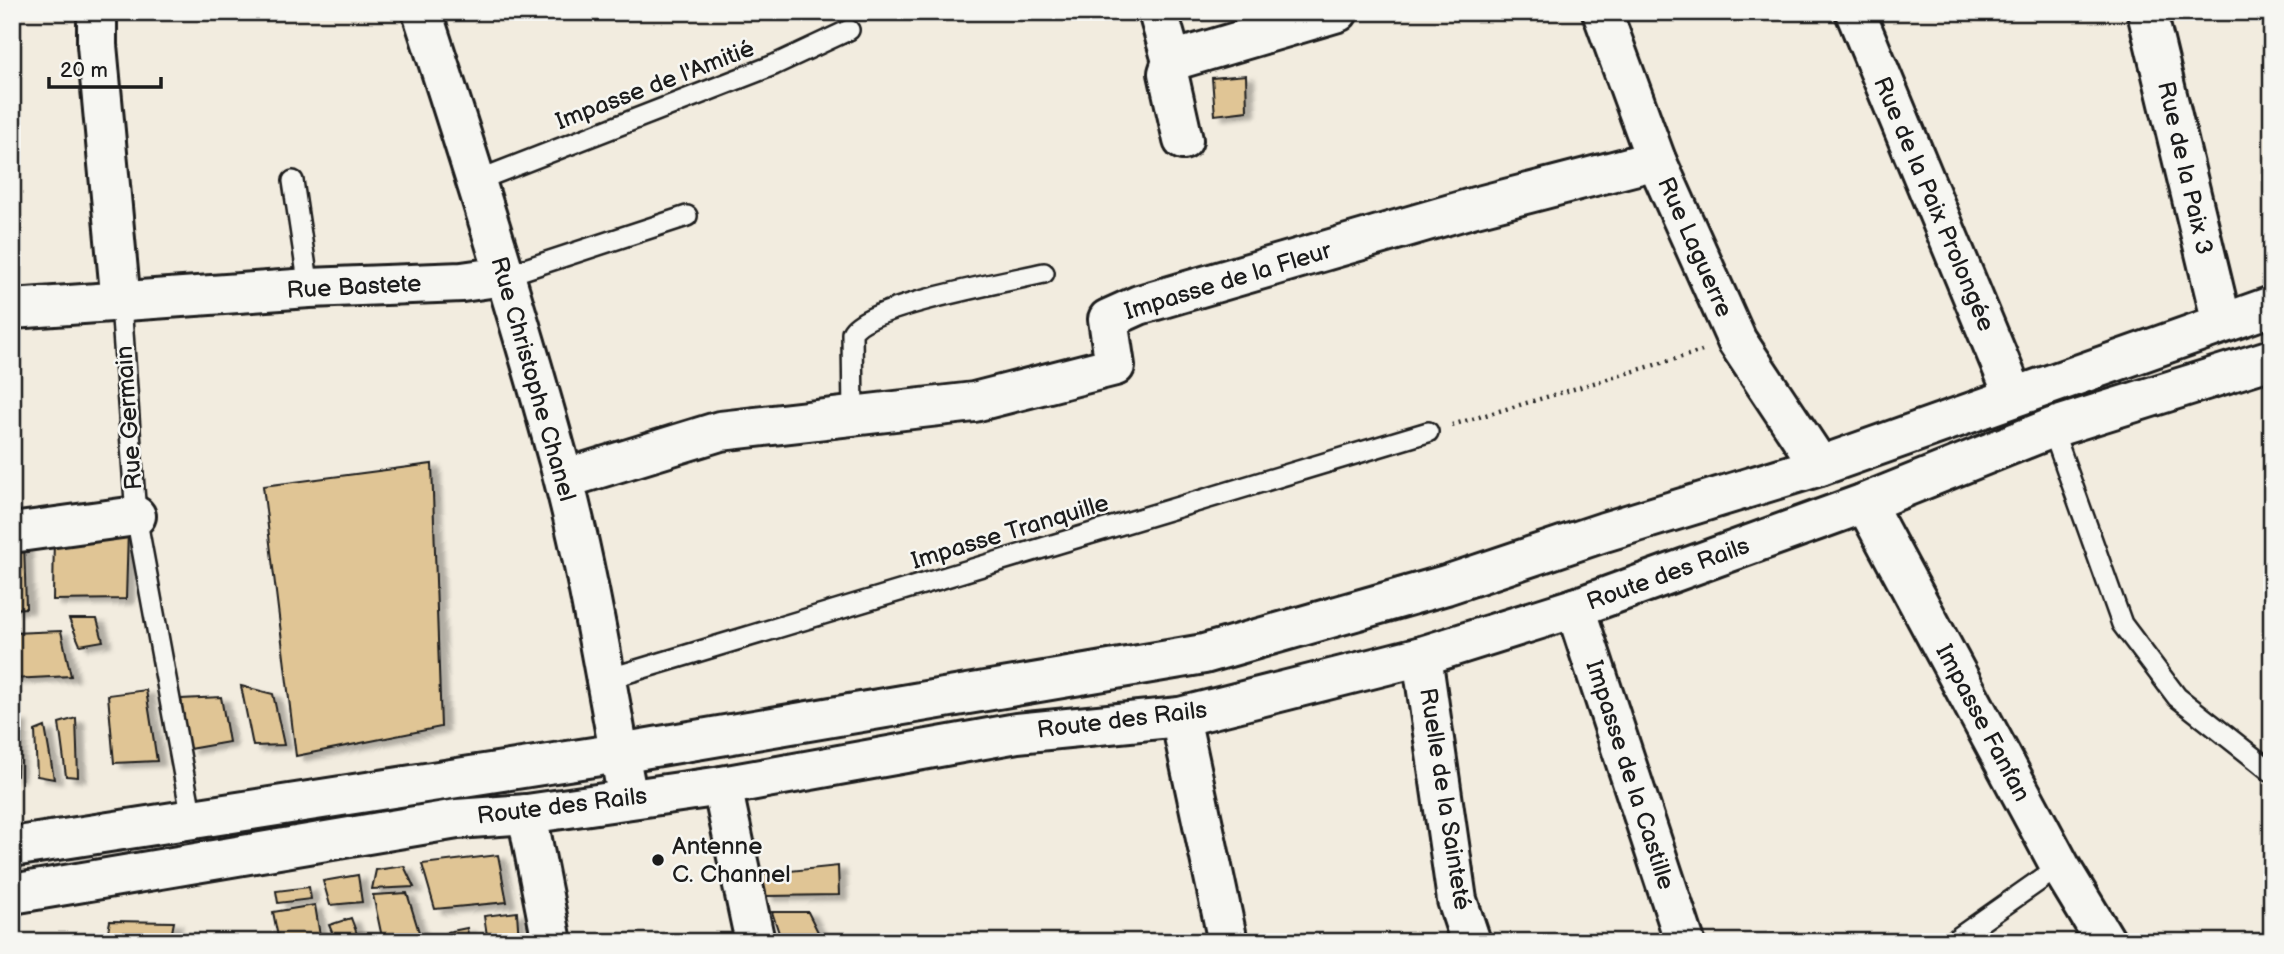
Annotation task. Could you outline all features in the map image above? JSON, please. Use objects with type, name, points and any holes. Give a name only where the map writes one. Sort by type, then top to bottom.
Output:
[{"type":"street","name":"Rue Germain","points":[[97,12],[97,45],[121,304]]},
{"type":"street","name":"Rue Christophe Chanel","points":[[422,12],[505,276],[564,480],[607,679],[628,799]]},
{"type":"street","points":[[1158,12],[1172,61],[1168,73],[1183,140]]},
{"type":"street","points":[[1172,61],[1338,12]]},
{"type":"street","name":"Rue Laguerre","points":[[1602,12],[1656,160],[1737,341],[1820,466]]},
{"type":"street","name":"Rue de la Paix Prolongée","points":[[1855,12],[2014,396]]},
{"type":"street","name":"Rue de la Paix 3","points":[[2147,12],[2222,323]]},
{"type":"street","name":"Impasse de la Fleur","points":[[564,480],[720,431],[974,402],[1115,366],[1108,319],[1139,305],[1475,207],[1656,160]]},
{"type":"street","name":"Rue Bastete","points":[[12,309],[121,304],[309,288],[462,282],[505,276]]},
{"type":"street","name":"Route des Rails","points":[[12,848],[619,752],[1204,654],[1446,585],[1604,532],[1820,466],[2272,306]]},
{"type":"street","name":"Route des Rails","points":[[12,894],[457,819],[527,814],[722,786],[1017,733],[1180,717],[1422,656],[1575,608],[1865,503],[2052,428],[2272,359]]},
{"type":"street","name":"Impasse Fanfan","points":[[1865,503],[2060,866],[2106,942]]},
{"type":"street","points":[[12,533],[136,516]]},
{"type":"street","name":"Impasse de la Castille","points":[[1575,608],[1685,942]]},
{"type":"street","name":"Ruelle de la Sainteté","points":[[1422,656],[1457,900],[1471,942]]},
{"type":"street","points":[[1180,717],[1228,942]]},
{"type":"street","points":[[722,786],[755,942]]},
{"type":"street","points":[[527,814],[552,942]]},
{"type":"lane","name":"Impasse de l'Amitié","points":[[476,181],[774,65],[849,30]]},
{"type":"lane","points":[[293,181],[309,288]]},
{"type":"lane","name":"Rue Bastete","points":[[505,276],[687,216]]},
{"type":"lane","points":[[853,417],[852,333],[856,326],[879,314],[938,296],[1044,273]]},
{"type":"lane","name":"Rue Germain","points":[[121,304],[136,516],[192,819]]},
{"type":"lane","points":[[2052,428],[2122,624],[2177,697],[2272,772]]},
{"type":"lane","name":"Impasse Tranquille","points":[[607,679],[1428,432]]},
{"type":"lane","points":[[1952,942],[2060,866]]},
{"type":"path","points":[[1428,432],[1737,341]]},
{"type":"building","points":[[1246,75],[1247,111],[1215,115],[1212,78]]},
{"type":"building","points":[[432,464],[441,727],[296,756],[263,486]]},
{"type":"building","points":[[128,529],[126,599],[53,600],[54,532]]},
{"type":"building","points":[[24,543],[26,608],[12,609],[12,544]]},
{"type":"building","points":[[69,619],[97,619],[103,641],[80,645]]},
{"type":"building","points":[[61,631],[71,676],[12,679],[12,633]]},
{"type":"building","points":[[241,686],[273,694],[284,745],[253,746]]},
{"type":"building","points":[[146,690],[157,761],[114,763],[108,695]]},
{"type":"building","points":[[221,697],[229,742],[189,749],[181,699]]},
{"type":"building","points":[[19,718],[17,776],[12,777],[12,719]]},
{"type":"building","points":[[76,718],[78,777],[66,776],[59,723]]},
{"type":"building","points":[[45,727],[54,779],[37,776],[35,731]]},
{"type":"building","points":[[498,855],[507,902],[435,909],[422,864]]},
{"type":"building","points":[[404,866],[414,887],[372,889],[376,870]]},
{"type":"building","points":[[838,866],[839,895],[766,896],[760,874]]},
{"type":"building","points":[[358,875],[362,902],[330,905],[323,881]]},
{"type":"building","points":[[309,887],[311,899],[278,903],[276,891]]},
{"type":"building","points":[[407,893],[422,942],[383,942],[373,895]]},
{"type":"building","points":[[315,905],[321,942],[279,942],[273,912]]},
{"type":"building","points":[[517,912],[519,942],[488,942],[484,916]]},
{"type":"building","points":[[772,912],[808,912],[823,942],[782,942]]},
{"type":"building","points":[[351,918],[360,942],[336,942],[329,925]]},
{"type":"building","points":[[110,921],[174,922],[170,942],[106,942]]},
{"type":"building","points":[[467,928],[469,942],[450,942],[447,932]]},
{"type":"place","name":"Antenne C. Channel","points":[[658,860]]}]
